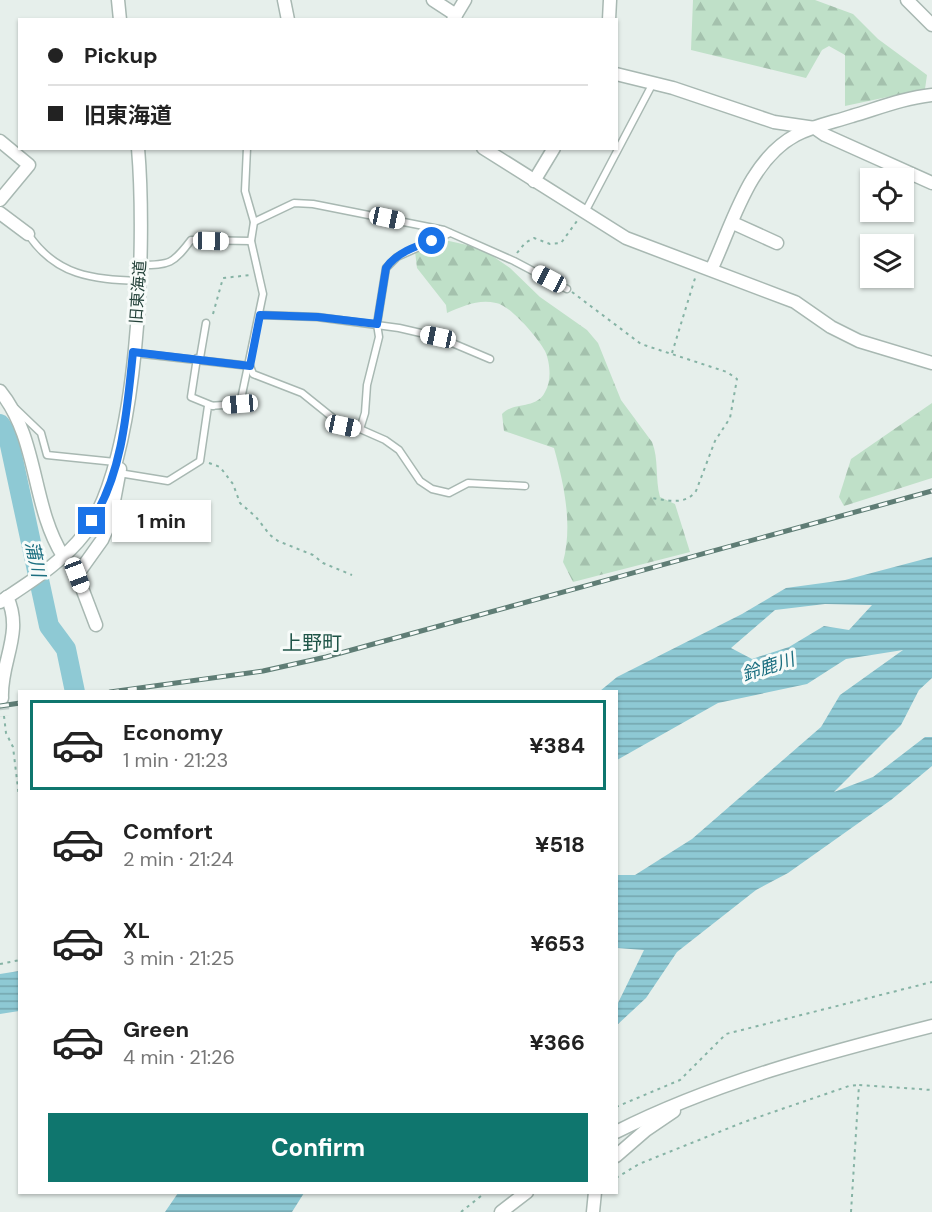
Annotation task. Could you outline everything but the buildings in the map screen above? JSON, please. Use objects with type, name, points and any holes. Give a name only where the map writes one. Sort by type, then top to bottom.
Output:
[{"type":"street","points":[[118,0],[120,18]]},
{"type":"street","points":[[284,0],[288,18]]},
{"type":"street","points":[[433,0],[454,17],[465,0]]},
{"type":"street","points":[[609,18],[610,0]]},
{"type":"street","points":[[907,0],[932,26]]},
{"type":"street","points":[[618,74],[653,83],[774,122],[815,128],[825,135],[932,183]]},
{"type":"street","points":[[706,266],[733,223],[764,162],[785,142],[815,128],[890,103],[932,95]]},
{"type":"street","points":[[0,141],[29,165],[0,200]]},
{"type":"street","name":"旧東海道","points":[[4,599],[61,558],[84,533],[99,509],[117,468],[133,352],[139,281],[138,150]]},
{"type":"street","points":[[486,150],[626,237],[795,302],[831,327],[859,341],[932,363]]},
{"type":"street","points":[[534,181],[553,150]]},
{"type":"street","points":[[0,213],[28,234]]},
{"type":"street","points":[[733,223],[777,243]]},
{"type":"street","points":[[0,391],[10,402],[34,464],[48,528],[61,558]]},
{"type":"street","points":[[96,626],[77,575],[102,540],[110,522],[117,468]]},
{"type":"street","points":[[2,698],[2,683],[15,632],[14,611],[4,599]]},
{"type":"street","points":[[618,1131],[676,1104],[857,1045],[932,1026]]},
{"type":"street","points":[[618,1154],[646,1130],[674,1112],[676,1104]]},
{"type":"street","points":[[501,1212],[524,1194]]},
{"type":"street","points":[[593,1212],[595,1194]]},
{"type":"lane","points":[[618,148],[653,83]]},
{"type":"lane","points":[[10,402],[41,434],[47,455],[117,468],[168,481],[200,461],[208,406],[240,404],[260,315],[263,294],[256,272],[251,242],[254,222],[245,191],[247,150]]},
{"type":"lane","points":[[584,212],[617,150]]},
{"type":"lane","points":[[254,222],[294,204],[313,204],[450,233],[514,261],[567,289]]},
{"type":"lane","points":[[360,429],[365,413],[367,385],[380,338],[380,329],[377,324],[386,268],[390,263],[418,246],[450,233]]},
{"type":"lane","points":[[28,234],[44,256],[62,267],[105,279],[139,281]]},
{"type":"lane","points":[[140,265],[166,265],[175,261],[191,240],[251,242]]},
{"type":"lane","points":[[260,315],[318,317],[377,324],[438,337],[490,359]]},
{"type":"lane","points":[[206,323],[191,397],[213,406]]},
{"type":"lane","points":[[133,352],[250,366]]},
{"type":"lane","points":[[250,366],[253,374],[313,400],[337,422],[360,429],[399,450],[420,481],[438,492],[449,493],[468,483],[525,486]]},
{"type":"path","points":[[514,261],[518,250],[529,240],[561,243],[584,212]]},
{"type":"path","points":[[672,353],[706,266]]},
{"type":"path","points":[[213,314],[223,278],[249,276],[256,272]]},
{"type":"path","points":[[567,289],[634,340],[735,377],[730,418],[715,441],[692,497],[681,501],[651,498]]},
{"type":"path","points":[[200,461],[220,467],[233,484],[240,502],[278,541],[352,575]]},
{"type":"path","points":[[4,716],[6,730],[13,747],[18,788]]},
{"type":"path","points":[[0,731],[6,730]]},
{"type":"path","points":[[0,964],[18,960]]},
{"type":"path","points":[[618,1106],[680,1080],[726,1034],[932,982]]},
{"type":"path","points":[[851,1212],[859,1085]]},
{"type":"path","points":[[618,1177],[639,1164],[744,1122],[849,1086],[932,1090]]},
{"type":"path","points":[[461,1212],[484,1194]]},
{"type":"green space","points":[[693,0],[815,0],[853,14],[878,39],[927,75],[925,89],[845,106],[845,55],[829,46],[822,50],[806,78],[691,50]]},
{"type":"green space","points":[[449,241],[481,248],[510,268],[540,297],[587,330],[598,343],[621,400],[652,442],[656,455],[660,497],[675,504],[690,552],[573,582],[563,562],[567,534],[566,505],[554,448],[504,431],[502,414],[507,410],[541,398],[547,388],[549,377],[547,355],[530,331],[502,305],[489,302],[477,303],[447,313],[446,305],[417,268],[414,243]]},
{"type":"green space","points":[[932,403],[932,478],[844,506],[839,497],[851,459]]},
{"type":"water","name":"鈴鹿川","points":[[932,557],[932,678],[919,690],[901,725],[834,792],[873,777],[925,737],[932,737],[932,766],[891,800],[788,873],[756,890],[677,952],[646,998],[618,1024],[618,1003],[644,950],[618,948],[618,875],[635,875],[692,839],[821,727],[840,695],[903,650],[846,659],[807,684],[718,703],[618,759],[618,690],[601,690],[617,677],[742,614],[786,588],[845,580]],"holes":[[[825,604],[872,605],[849,630],[824,626],[789,647],[752,659],[731,648],[775,610]]]},
{"type":"water","points":[[18,971],[18,1011],[0,1014],[0,974]]},
{"type":"water","points":[[177,1194],[303,1194],[292,1212],[165,1212]]},
{"type":"waterway","name":"蒲川","points":[[0,424],[8,436],[49,626],[66,649],[75,690]]},
{"type":"tunnel","points":[[2,698],[4,716]]},
{"type":"railway","points":[[125,690],[263,671],[326,657],[932,491]]},
{"type":"railway","points":[[0,706],[18,703]]},
{"type":"district","name":"上野町","points":[[312,643]]},
{"type":"route","points":[[92,521],[105,496],[121,441],[133,352],[250,366],[260,315],[288,318],[318,317],[377,324],[386,268],[397,257],[432,241]]}]
